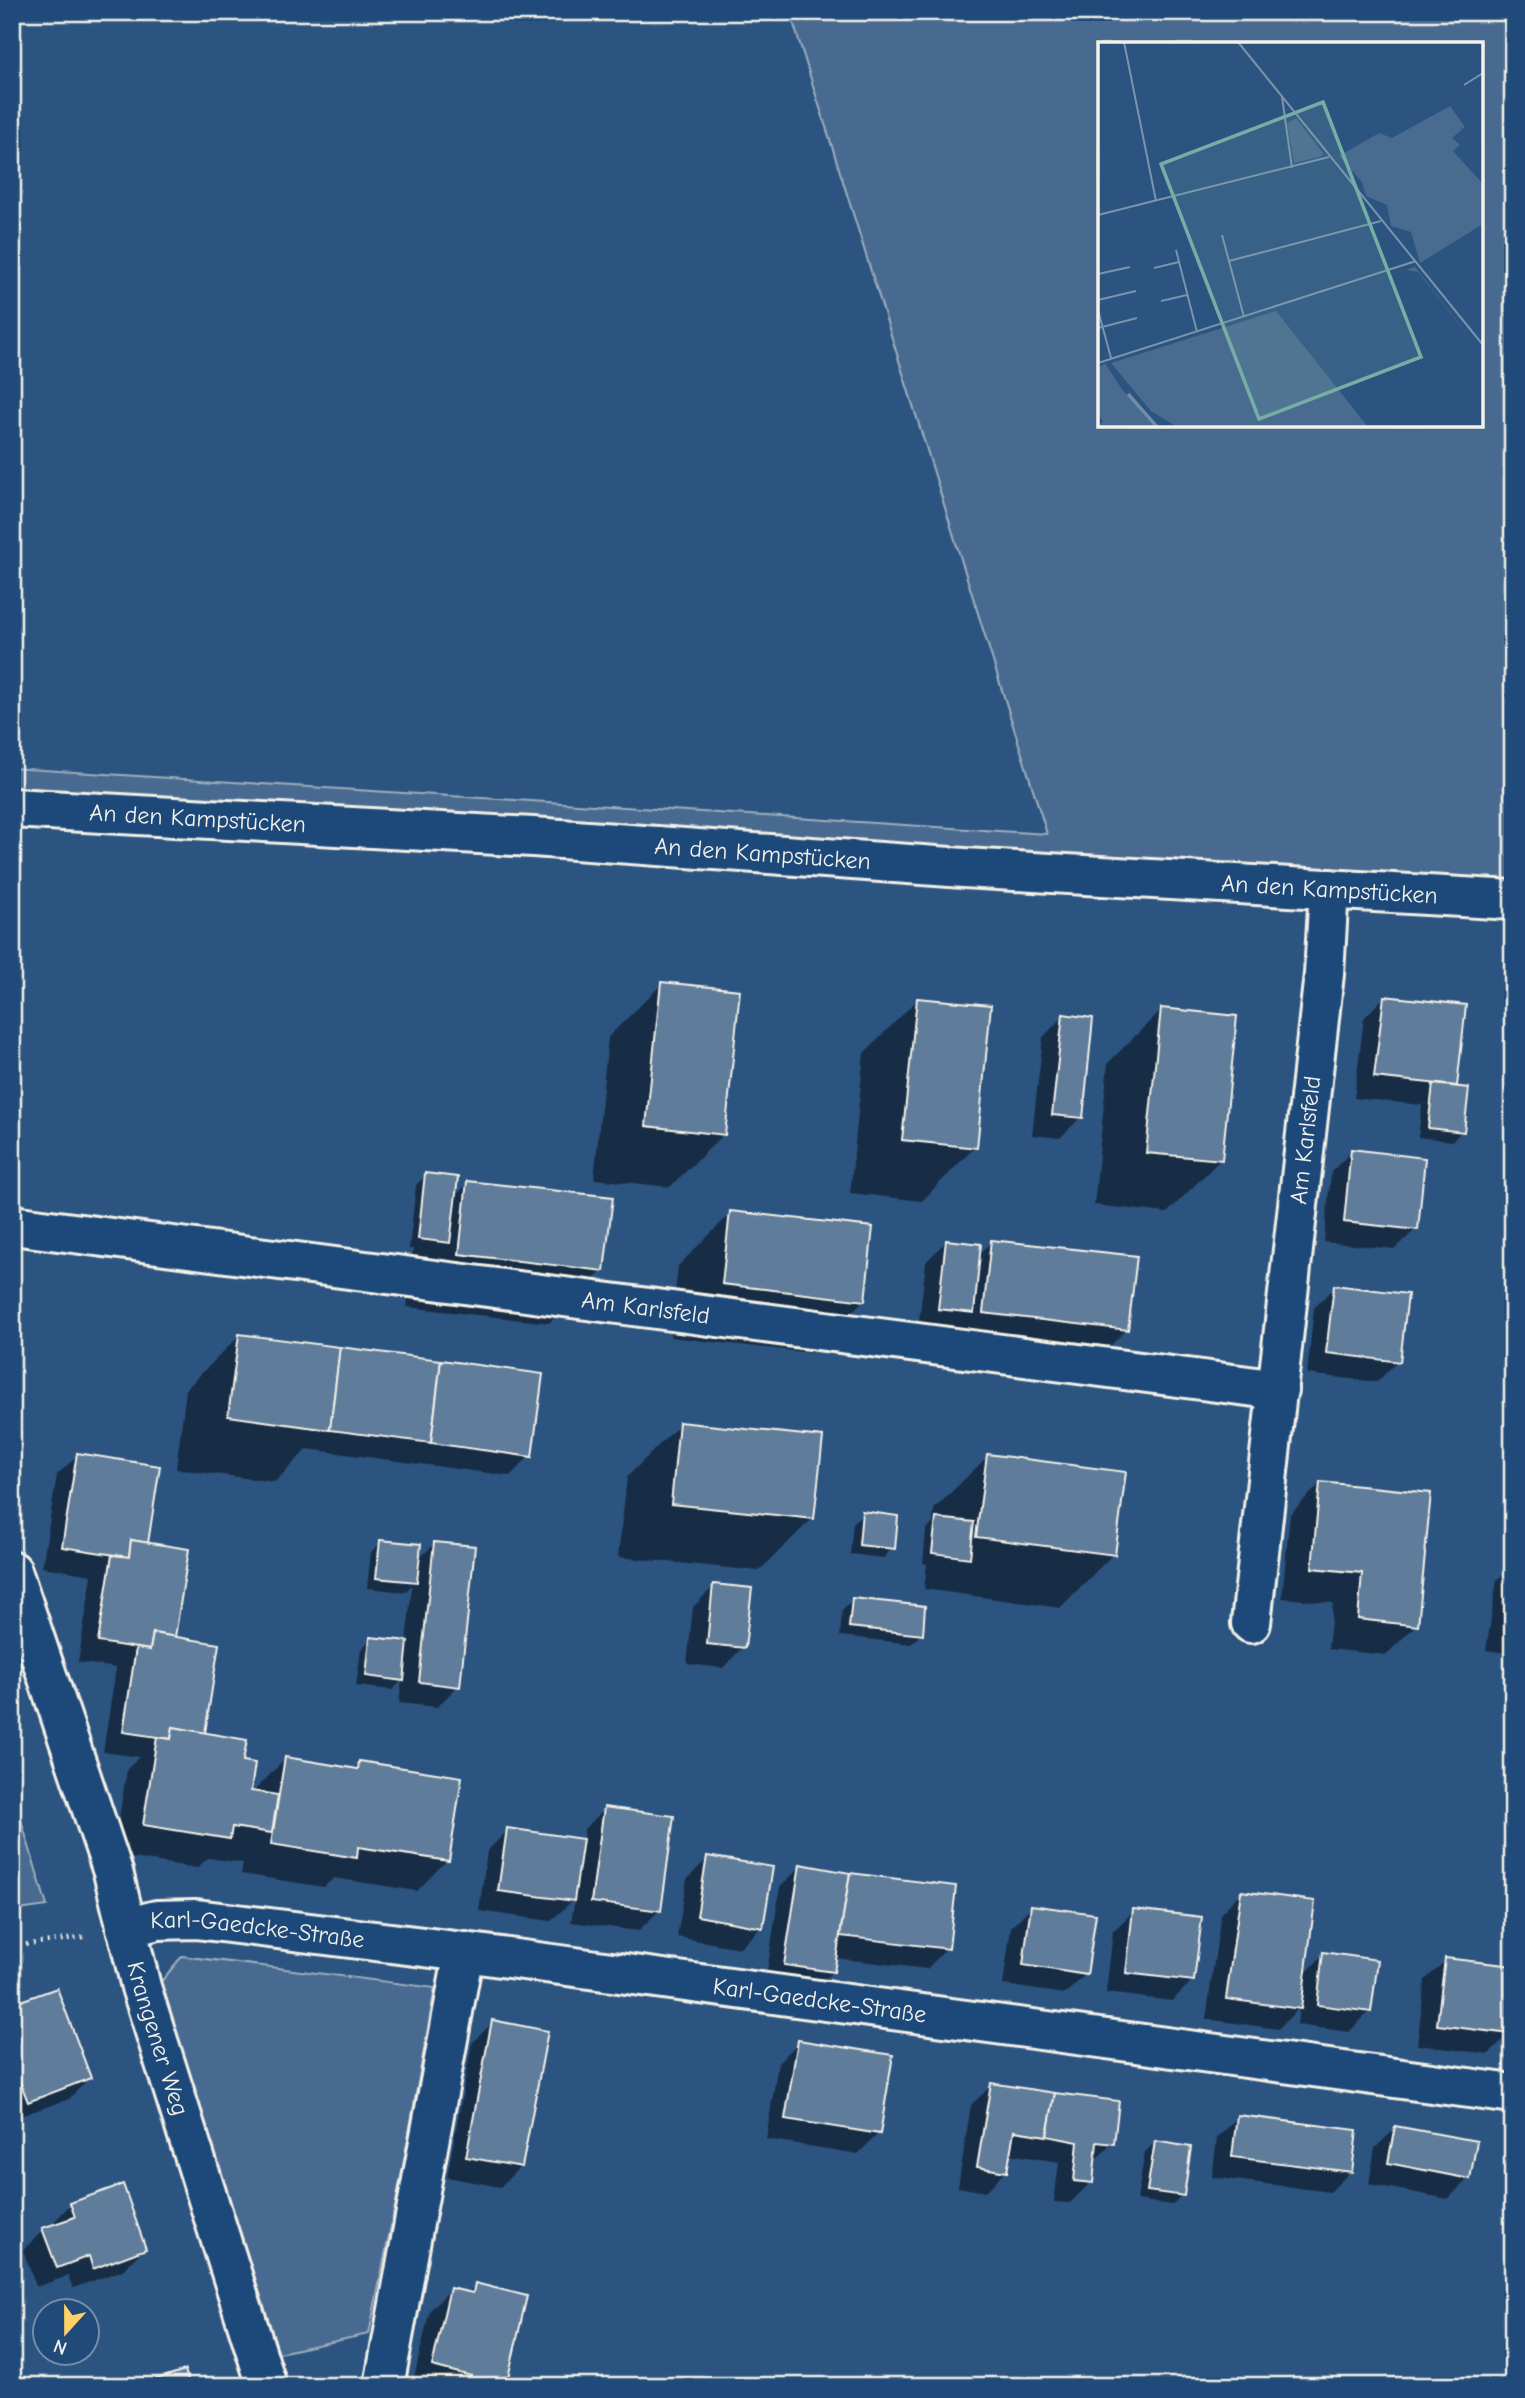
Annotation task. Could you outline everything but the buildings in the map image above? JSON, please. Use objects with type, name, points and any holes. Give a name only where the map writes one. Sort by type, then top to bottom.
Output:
[{"type":"street","name":"An den Kampstücken","points":[[12,808],[519,836],[964,868],[1513,900]]},
{"type":"street","name":"Am Karlsfeld","points":[[1251,1623],[1324,974],[1329,889]]},
{"type":"street","name":"Am Karlsfeld","points":[[12,1225],[1278,1390]]},
{"type":"street","name":"Krangener Weg","points":[[12,1571],[113,1872],[141,1987],[267,2386]]},
{"type":"street","name":"Karl-Gaedcke-Straße","points":[[126,1928],[157,1920],[196,1919],[464,1952],[1513,2094]]},
{"type":"street","points":[[384,2386],[464,1952]]},
{"type":"path","points":[[12,1946],[93,1936],[126,1928]]},
{"type":"shaded area","points":[[790,12],[1513,12],[1513,883],[12,787],[12,768],[1047,834]]},
{"type":"shaded area","points":[[12,1790],[47,1906],[12,1911]]},
{"type":"shaded area","points":[[182,1956],[435,1988],[403,2167],[369,2334],[279,2353],[160,1983]]}]
